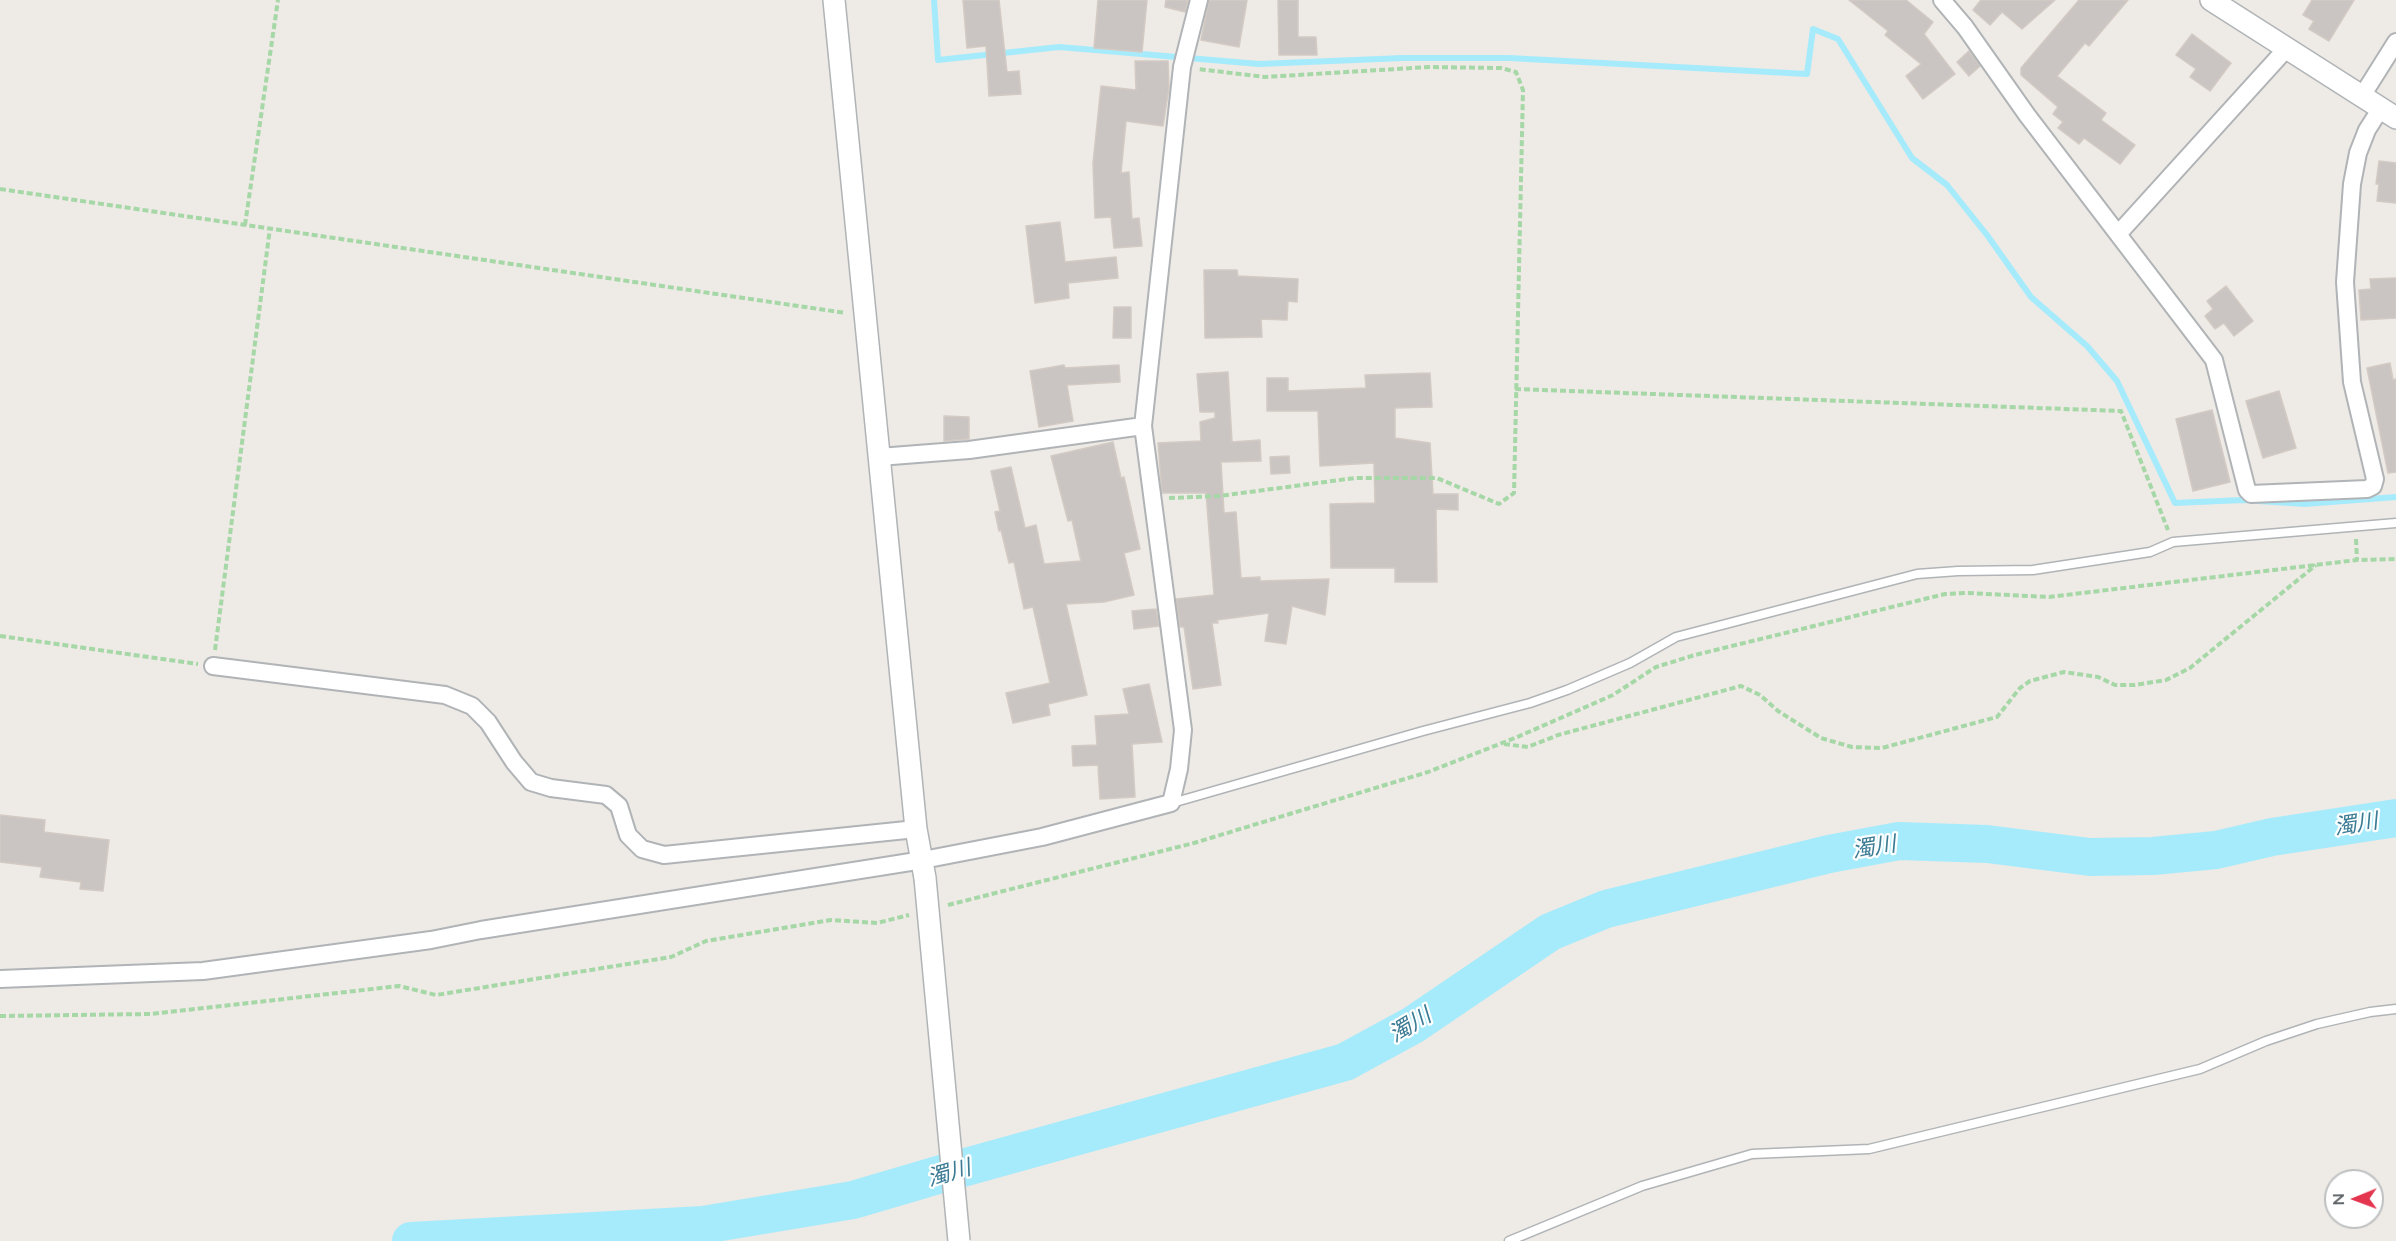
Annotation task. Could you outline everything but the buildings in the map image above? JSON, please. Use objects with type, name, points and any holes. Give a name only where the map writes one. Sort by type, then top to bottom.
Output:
[{"type":"street","points":[[834,0],[916,829],[924,869],[959,1241]]},
{"type":"street","points":[[0,979],[214,969],[924,869],[1171,803],[1179,770],[1183,730],[1143,426],[1182,67],[1199,0]]},
{"type":"street","points":[[1950,3],[2027,116],[2119,233],[2214,360],[2247,490],[2251,494],[2367,489],[2373,486],[2375,479],[2352,382],[2345,282],[2352,184],[2358,153],[2367,130],[2389,113],[2211,0]]},
{"type":"street","points":[[2362,96],[2396,42]]},
{"type":"street","points":[[2119,233],[2286,49]]},
{"type":"street","points":[[879,457],[969,450],[1143,426]]},
{"type":"street","points":[[213,666],[445,695],[472,706],[488,722],[514,762],[531,782],[551,788],[606,795],[619,806],[628,835],[642,849],[664,855],[916,829]]},
{"type":"lane","points":[[1171,803],[1424,730],[1530,703],[1630,663],[1676,637],[1917,574],[2033,570],[2150,552],[2173,542],[2396,523]]},
{"type":"lane","points":[[1509,1241],[1642,1186],[1752,1154],[1869,1149],[2200,1069],[2266,1041],[2316,1024],[2370,1012],[2396,1009]]},
{"type":"path","points":[[245,225],[278,0]]},
{"type":"path","points":[[1153,499],[1219,496],[1355,478],[1437,478],[1499,504],[1514,494],[1522,90],[1516,72],[1501,68],[1429,67],[1265,76],[1182,67]]},
{"type":"path","points":[[0,189],[865,316]]},
{"type":"path","points":[[0,636],[213,666],[270,228]]},
{"type":"path","points":[[1515,389],[2121,411],[2173,542]]},
{"type":"path","points":[[2356,536],[2358,560],[2396,559]]},
{"type":"path","points":[[1502,743],[1528,747],[1558,735],[1741,686],[1760,695],[1778,711],[1821,738],[1852,747],[1882,748],[1997,717],[2020,688],[2030,681],[2064,672],[2098,677],[2115,685],[2135,685],[2166,680],[2190,668],[2317,564]]},
{"type":"waterway","points":[[934,0],[938,60],[1059,47],[1259,64],[1403,58],[1509,58],[1807,74],[1813,29],[1838,39],[1912,158],[1947,185],[1987,235],[2031,297],[2087,346],[2117,381],[2175,503],[2243,500],[2305,504],[2396,497]]},
{"type":"waterway","name":"濁川","points":[[411,1241],[703,1225],[853,1200],[1345,1062],[1413,1025],[1550,932],[1606,909],[1829,854],[1899,841],[1987,844],[2090,857],[2153,856],[2216,850],[2272,837],[2396,818]]}]
